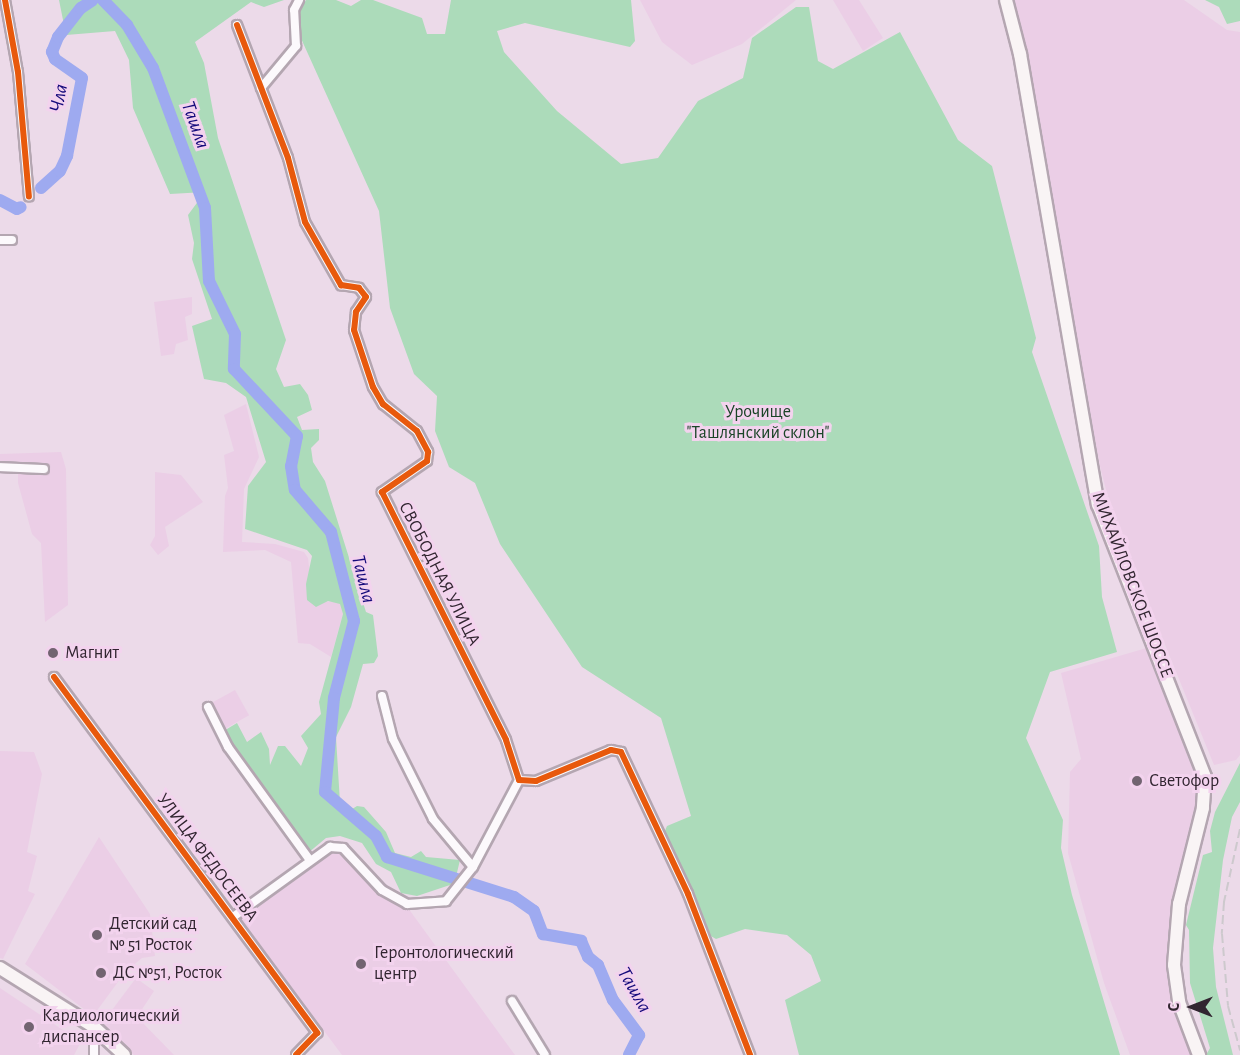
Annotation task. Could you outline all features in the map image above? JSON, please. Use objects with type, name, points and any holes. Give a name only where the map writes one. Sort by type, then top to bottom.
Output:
[{"type":"main road","points":[[997,0],[1017,39]]},
{"type":"main road","name":"МИХАЙЛОВСКОЕ ШОССЕ","points":[[1006,0],[1017,39],[1098,504],[1206,777],[1203,808],[1179,904],[1174,965],[1179,1002],[1199,1055]]},
{"type":"main road","points":[[0,968],[94,1027],[124,1055]]},
{"type":"street","points":[[0,1],[5,0],[18,72],[29,197]]},
{"type":"street","points":[[261,88],[296,46],[294,10],[299,0]]},
{"type":"street","name":"СВОБОДНАЯ УЛИЦА","points":[[237,25],[288,158],[305,222],[340,285],[359,288],[366,297],[356,312],[354,330],[373,387],[382,404],[417,431],[428,452],[427,461],[382,492],[506,740],[519,780]]},
{"type":"street","points":[[0,240],[12,240]]},
{"type":"street","points":[[0,467],[44,469]]},
{"type":"street","name":"УЛИЦА ФЕДОСЕЕВА","points":[[54,677],[317,1033],[296,1055]]},
{"type":"street","points":[[382,696],[393,739],[434,819],[473,867],[519,780],[536,782],[611,750],[621,752],[688,894],[750,1055]]},
{"type":"street","points":[[208,707],[228,747],[309,859]]},
{"type":"street","name":"УЛИЦА ФЕДОСЕЕВА","points":[[233,917],[309,859],[330,847],[343,848],[382,890],[407,904],[446,901],[473,867]]},
{"type":"street","points":[[512,1001],[544,1055]]},
{"type":"street","points":[[94,1027],[94,1055]]},
{"type":"shaded area","points":[[640,0],[796,0],[742,44],[692,65],[662,42]]},
{"type":"shaded area","points":[[833,0],[859,0],[883,38],[863,51]]},
{"type":"shaded area","points":[[1012,0],[1184,0],[1227,30],[1240,32],[1240,755],[1236,760],[1214,765],[1113,517],[1100,466]]},
{"type":"shaded area","points":[[192,297],[192,314],[185,317],[188,340],[176,344],[174,354],[161,356],[154,302]]},
{"type":"shaded area","points":[[246,404],[259,457],[244,489],[242,542],[275,544],[304,552],[308,558],[313,601],[341,602],[343,614],[331,657],[310,644],[298,643],[291,562],[265,550],[223,552],[225,496],[228,488],[224,455],[234,451],[224,415]]},
{"type":"shaded area","points":[[61,452],[66,469],[68,605],[45,622],[41,543],[32,534],[18,483],[18,464],[0,463],[0,454]]},
{"type":"shaded area","points":[[155,472],[181,475],[203,502],[165,527],[169,546],[158,555],[150,545],[155,536]]},
{"type":"shaded area","points":[[1150,647],[1203,786],[1169,948],[1168,981],[1195,1055],[1130,1055],[1104,983],[1068,853],[1070,772],[1081,759],[1061,673]]},
{"type":"shaded area","points":[[235,690],[249,715],[223,730],[209,705]]},
{"type":"shaded area","points":[[0,751],[34,752],[42,774],[27,852],[37,856],[28,891],[35,894],[3,959],[0,958]]},
{"type":"shaded area","name":"Детский сад № 51 Росток","points":[[99,837],[150,914],[155,956],[142,958],[126,971],[93,1016],[25,964]]},
{"type":"shaded area","name":"Геронтологический центр","points":[[330,850],[338,850],[379,893],[408,908],[515,1055],[342,1055],[240,918]]},
{"type":"shaded area","points":[[136,978],[154,991],[137,1017],[174,1055],[134,1055],[100,1026]]},
{"type":"shaded area","name":"Кардиологический диспансер","points":[[0,988],[81,1042],[74,1055],[0,1055]]},
{"type":"green space","points":[[59,0],[284,0],[264,7],[251,2],[195,42],[204,63],[218,138],[286,340],[276,369],[284,387],[300,384],[308,395],[312,410],[297,417],[302,430],[319,429],[319,440],[311,448],[313,462],[325,481],[366,612],[373,615],[378,656],[374,663],[363,664],[351,707],[336,737],[340,803],[349,811],[357,806],[364,807],[386,832],[395,853],[411,857],[421,851],[426,857],[460,860],[455,881],[450,885],[417,896],[401,893],[391,872],[376,864],[362,843],[340,836],[326,838],[308,853],[222,732],[237,723],[247,742],[261,732],[269,749],[270,765],[278,746],[285,746],[301,766],[308,748],[301,736],[321,714],[319,702],[343,614],[340,604],[328,601],[316,607],[307,600],[306,584],[312,556],[307,550],[245,529],[248,486],[266,462],[246,397],[226,383],[204,379],[192,326],[212,319],[192,259],[194,243],[188,215],[205,192],[170,194],[133,108],[129,60],[115,31],[66,35]]},
{"type":"green space","name":"Урочище \"Ташлянский склон\"","points":[[306,0],[336,0],[351,6],[361,0],[373,0],[422,18],[427,34],[445,34],[451,0],[631,0],[635,41],[630,47],[525,23],[497,31],[504,52],[557,111],[621,164],[658,158],[698,101],[743,78],[752,38],[796,7],[809,7],[818,61],[833,69],[900,32],[958,140],[992,166],[1036,338],[1032,352],[1099,546],[1102,597],[1117,652],[1050,672],[1026,738],[1063,820],[1061,848],[1072,895],[1120,1055],[799,1055],[785,1000],[821,981],[811,955],[787,935],[745,929],[716,939],[709,935],[664,833],[667,826],[691,816],[661,718],[582,667],[500,544],[475,483],[449,467],[435,431],[437,396],[414,374],[390,308],[379,211],[299,34],[300,10]]},
{"type":"green space","points":[[1205,0],[1240,0],[1240,21],[1227,24],[1219,7]]},
{"type":"green space","points":[[1240,763],[1240,802],[1232,817],[1223,860],[1213,948],[1216,987],[1233,1055],[1206,1055],[1210,1048],[1190,983],[1189,930],[1186,925],[1203,855],[1212,852],[1210,831],[1215,812]]},
{"type":"waterway","name":"Чла","points":[[41,188],[60,171],[67,156],[82,78],[55,59],[52,52],[58,37],[81,8],[93,0]]},
{"type":"waterway","name":"Ташла","points":[[103,0],[127,25],[153,68],[205,208],[209,281],[235,334],[234,369],[297,436],[291,466],[295,490],[331,532],[354,621],[334,698],[325,792],[376,836],[387,857],[514,897],[534,911],[543,934],[581,941],[588,957],[598,965],[613,1000],[639,1035],[629,1055]]},
{"type":"waterway","name":"Чла","points":[[0,200],[17,209],[21,207]]},
{"type":"railway","points":[[1240,829],[1224,902],[1222,934],[1228,1006],[1240,1050]]},
{"type":"cycle path","points":[[5,0],[18,72],[29,197]]},
{"type":"cycle path","points":[[237,25],[288,158],[305,222],[341,285],[359,288],[366,297],[356,312],[354,330],[373,387],[383,404],[417,431],[428,452],[427,461],[382,492],[506,740],[519,780],[536,781],[611,750],[621,752],[688,894],[750,1055]]},
{"type":"cycle path","points":[[54,677],[317,1033],[296,1055]]},
{"type":"place","name":"Магнит","points":[[53,653]]},
{"type":"place","name":"Светофор","points":[[1137,781]]},
{"type":"place","name":"Детский сад № 51 Росток","points":[[97,935]]},
{"type":"place","name":"Геронтологический центр","points":[[361,964]]},
{"type":"place","name":"ДС №51, Росток","points":[[101,973]]},
{"type":"place","name":"Кардиологический диспансер","points":[[29,1027]]}]
